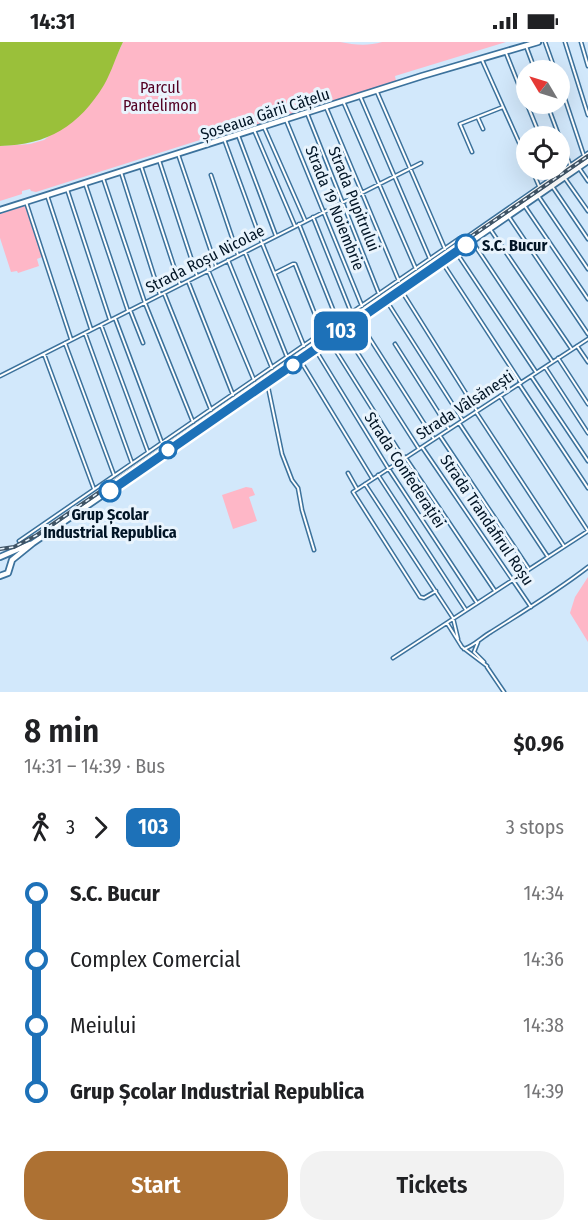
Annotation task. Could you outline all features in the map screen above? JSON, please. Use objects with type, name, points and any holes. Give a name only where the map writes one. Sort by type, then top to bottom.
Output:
[{"type":"main road","name":"Șoseaua Gării Cățelu","points":[[0,210],[343,101],[538,42]]},
{"type":"main road","points":[[570,173],[588,161]]},
{"type":"main road","points":[[10,562],[33,543],[560,180]]},
{"type":"main road","points":[[0,556],[33,543]]},
{"type":"main road","points":[[0,556],[10,562]]},
{"type":"main road","points":[[1,576],[10,571],[10,562]]},
{"type":"street","points":[[545,42],[551,60]]},
{"type":"street","points":[[565,42],[588,115]]},
{"type":"street","points":[[580,42],[588,66]]},
{"type":"street","points":[[526,46],[531,60]]},
{"type":"street","points":[[506,52],[516,78]]},
{"type":"street","points":[[482,60],[516,136]]},
{"type":"street","points":[[376,91],[445,249]]},
{"type":"street","points":[[360,96],[430,259]]},
{"type":"street","points":[[343,101],[416,269]]},
{"type":"street","points":[[326,107],[399,281]]},
{"type":"street","points":[[472,152],[460,124],[503,107]]},
{"type":"street","name":"Strada Pupitrului","points":[[307,113],[379,294]]},
{"type":"street","points":[[570,114],[584,156]]},
{"type":"street","points":[[478,118],[483,129]]},
{"type":"street","name":"Strada 19 Noiembrie","points":[[286,120],[362,306]]},
{"type":"street","points":[[264,127],[305,221]]},
{"type":"street","points":[[254,130],[338,323]]},
{"type":"street","points":[[238,135],[276,236]]},
{"type":"street","points":[[224,139],[262,243],[304,345]]},
{"type":"street","points":[[570,165],[588,153]]},
{"type":"street","points":[[178,154],[216,266]]},
{"type":"street","points":[[159,160],[197,276]]},
{"type":"street","name":"Strada Roșu Nicolae","points":[[0,376],[421,162]]},
{"type":"street","points":[[141,166],[180,285]]},
{"type":"street","points":[[579,168],[588,181]]},
{"type":"street","points":[[121,172],[162,294],[211,410]]},
{"type":"street","points":[[211,175],[238,255]]},
{"type":"street","points":[[103,178],[145,303],[193,422]]},
{"type":"street","points":[[536,180],[539,186]]},
{"type":"street","points":[[19,541],[548,180]]},
{"type":"street","points":[[566,180],[588,211]]},
{"type":"street","points":[[85,183],[142,343]]},
{"type":"street","points":[[552,186],[588,239]]},
{"type":"street","points":[[67,189],[110,320]]},
{"type":"street","points":[[47,195],[92,330]]},
{"type":"street","points":[[538,196],[588,269]]},
{"type":"street","points":[[26,202],[71,340]]},
{"type":"street","points":[[524,205],[588,299]]},
{"type":"street","points":[[508,216],[588,334]]},
{"type":"street","points":[[313,217],[352,313]]},
{"type":"street","points":[[490,229],[571,350]]},
{"type":"street","points":[[472,241],[553,362]]},
{"type":"street","points":[[245,252],[287,357]]},
{"type":"street","points":[[456,252],[536,373]]},
{"type":"street","points":[[228,260],[272,368]]},
{"type":"street","points":[[442,262],[588,488]]},
{"type":"street","points":[[275,273],[295,264],[323,333]]},
{"type":"street","points":[[208,270],[254,380]]},
{"type":"street","points":[[188,281],[233,394]]},
{"type":"street","points":[[401,290],[476,412],[564,546]]},
{"type":"street","points":[[386,300],[463,420]]},
{"type":"street","points":[[115,318],[162,443]]},
{"type":"street","points":[[358,320],[434,439]]},
{"type":"street","points":[[101,325],[148,453]]},
{"type":"street","name":"Strada Trandafirul Roșu","points":[[343,330],[419,449]]},
{"type":"street","points":[[85,333],[133,463]]},
{"type":"street","name":"Strada Vâlsănești","points":[[355,490],[588,339]]},
{"type":"street","points":[[329,340],[404,458],[495,591]]},
{"type":"street","points":[[65,343],[114,476]]},
{"type":"street","points":[[395,344],[450,429]]},
{"type":"street","points":[[577,346],[588,362]]},
{"type":"street","name":"Strada Confederației","points":[[315,349],[388,468],[477,603]]},
{"type":"street","points":[[44,354],[94,489]]},
{"type":"street","points":[[558,358],[588,404]]},
{"type":"street","points":[[300,360],[373,478]]},
{"type":"street","points":[[545,367],[588,433]]},
{"type":"street","points":[[531,376],[588,461]]},
{"type":"street","points":[[267,382],[282,454],[292,480],[298,488],[314,550]]},
{"type":"street","points":[[262,386],[269,392]]},
{"type":"street","points":[[393,658],[452,622],[466,610],[588,531],[500,396]]},
{"type":"street","points":[[459,423],[548,557]]},
{"type":"street","points":[[440,436],[529,569]]},
{"type":"street","name":"Strada Trandafirul Roșu","points":[[422,447],[531,607]]},
{"type":"street","points":[[348,473],[355,490],[353,493],[420,597],[424,598],[435,591]]},
{"type":"street","points":[[378,475],[466,610]]},
{"type":"street","points":[[365,484],[435,591],[452,622],[459,643]]},
{"type":"street","points":[[468,650],[479,640],[588,567]]},
{"type":"street","points":[[448,628],[452,622]]},
{"type":"street","points":[[448,628],[452,628],[452,622]]},
{"type":"street","points":[[448,628],[459,643],[487,666]]},
{"type":"street","points":[[474,651],[479,640]]},
{"type":"street","points":[[468,650],[474,651],[487,666],[504,692]]},
{"type":"street","points":[[468,650],[474,651]]},
{"type":"green space","name":"Parcul Pantelimon","points":[[123,42],[340,42],[361,45],[382,42],[506,42],[395,76],[396,81],[224,136],[222,133],[36,192],[30,189],[22,191],[22,194],[0,201],[0,146],[30,144],[44,140],[82,111],[103,86]]},
{"type":"green space","points":[[25,206],[42,257],[37,259],[39,266],[18,273],[17,271],[11,272],[0,238],[0,214]]},
{"type":"green space","points":[[246,487],[252,488],[255,495],[249,497],[257,521],[233,529],[222,495]]},
{"type":"green space","points":[[588,577],[588,642],[570,613],[575,597]]},
{"type":"shaded area","points":[[0,42],[123,42],[104,85],[84,112],[73,122],[33,142],[0,146]]},
{"type":"railway","points":[[0,549],[14,547],[37,535],[588,156]]},
{"type":"bus line","name":"103","points":[[110,491],[466,245]]},
{"type":"place","name":"S.C. Bucur","points":[[466,245]]},
{"type":"place","name":"Grup Școlar Industrial Republica","points":[[110,491]]}]
